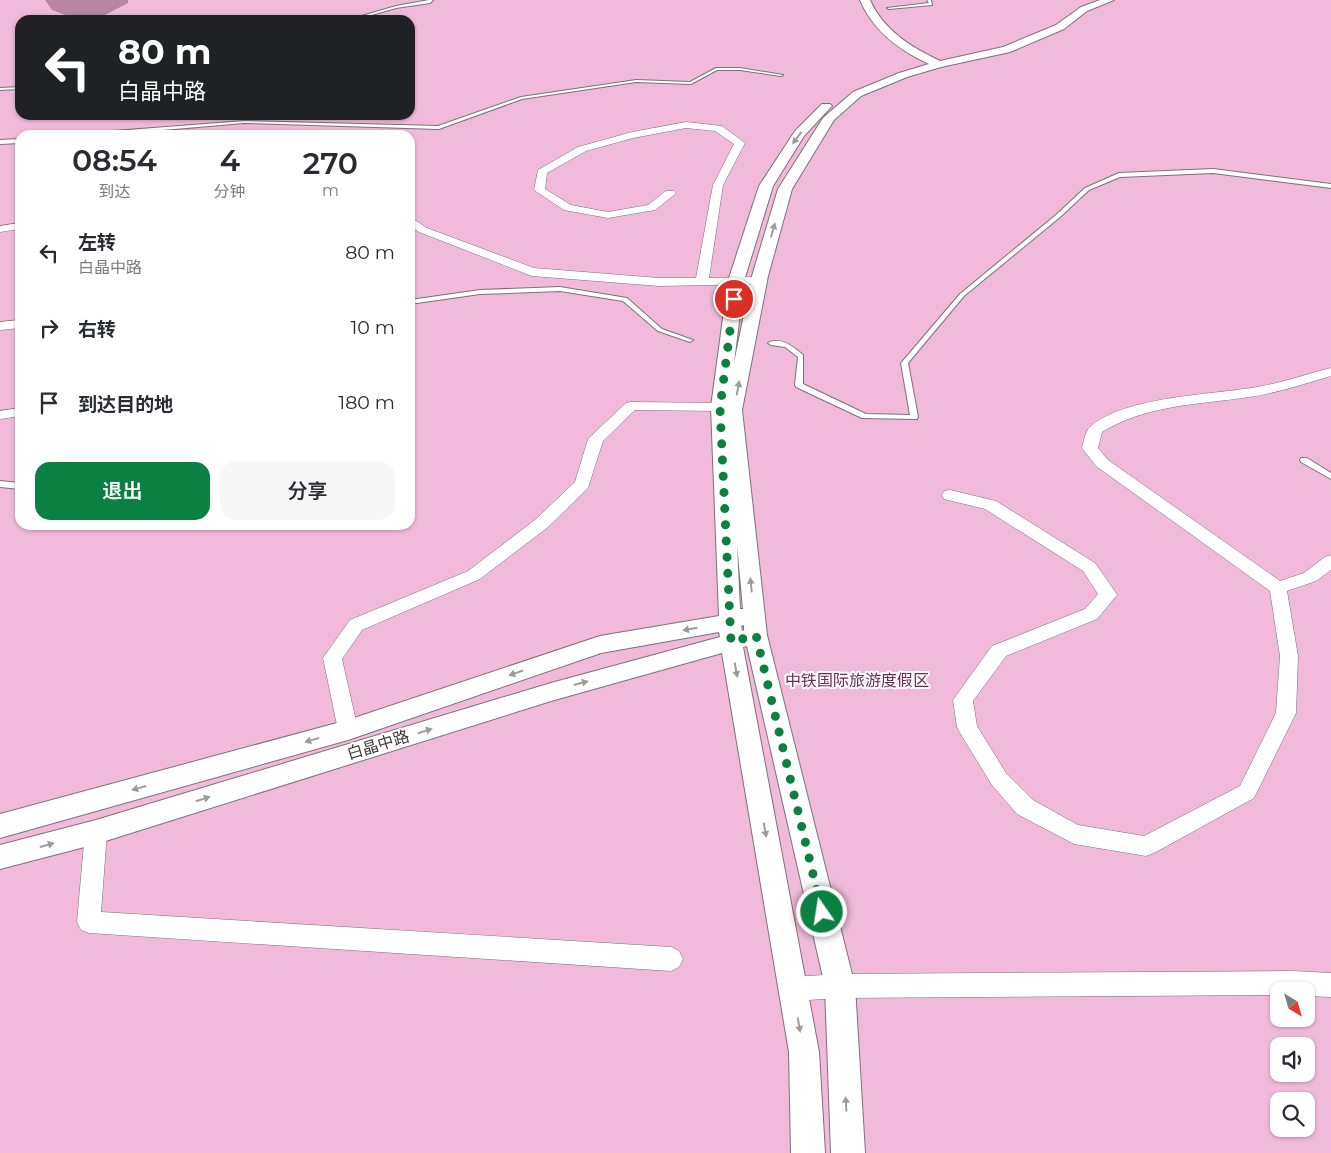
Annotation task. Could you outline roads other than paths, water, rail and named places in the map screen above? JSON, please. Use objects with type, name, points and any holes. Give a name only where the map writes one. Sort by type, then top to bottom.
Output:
[{"type":"street","points":[[865,0],[881,26],[910,50],[935,62]]},
{"type":"street","points":[[808,1153],[804,1052],[731,632],[720,408],[736,280],[766,186],[799,134],[830,101],[873,76],[997,46],[1037,32],[1074,5],[1086,0]]},
{"type":"street","points":[[848,1153],[840,986],[755,623],[733,410],[759,281],[785,189],[829,118],[857,94],[935,62],[1006,50],[1060,27],[1084,9],[1109,0]]},
{"type":"street","points":[[670,192],[651,208],[608,215],[568,208],[539,190],[542,172],[582,149],[632,135],[686,125],[718,128],[740,143],[718,185],[702,281]]},
{"type":"street","points":[[415,224],[422,230],[532,272],[659,282],[759,281]]},
{"type":"street","points":[[0,229],[15,227]]},
{"type":"street","points":[[0,326],[15,324]]},
{"type":"street","points":[[950,495],[990,504],[1089,567],[1108,595],[1091,614],[999,650],[963,700],[967,727],[999,779],[1025,807],[1074,834],[1146,846],[1247,792],[1286,713],[1289,656],[1278,588],[1102,463],[1090,448],[1094,430],[1110,420],[1165,403],[1251,393],[1331,372]]},
{"type":"street","points":[[348,730],[332,658],[356,625],[474,575],[542,523],[582,484],[596,439],[631,406],[720,408]]},
{"type":"street","points":[[0,415],[15,413]]},
{"type":"street","points":[[1278,588],[1310,577],[1331,561]]},
{"type":"street","name":"白晶中路","points":[[0,857],[96,832],[552,692],[755,623]]},
{"type":"street","name":"白晶中路","points":[[0,826],[348,730],[600,645],[731,632]]},
{"type":"street","points":[[96,832],[89,922],[670,960]]},
{"type":"street","points":[[792,989],[840,986],[1293,983],[1331,985]]},
{"type":"lane","points":[[368,15],[396,7],[430,2],[431,0]]},
{"type":"lane","points":[[889,8],[931,4],[929,0]]},
{"type":"lane","points":[[148,130],[244,122],[439,128],[521,98],[636,81],[691,83],[716,69],[740,69],[780,75]]},
{"type":"lane","points":[[0,89],[15,88]]},
{"type":"lane","points":[[0,142],[15,141]]},
{"type":"lane","points":[[771,343],[787,345],[801,356],[798,384],[866,416],[914,416],[904,363],[962,295],[1058,216],[1087,189],[1119,175],[1213,171],[1331,186]]},
{"type":"lane","points":[[415,301],[480,292],[560,288],[625,299],[660,330],[690,340]]},
{"type":"lane","points":[[1304,460],[1331,476]]},
{"type":"lane","points":[[0,484],[15,486]]},
{"type":"park label","name":"中铁国际旅游度假区","points":[[857,680]]}]
